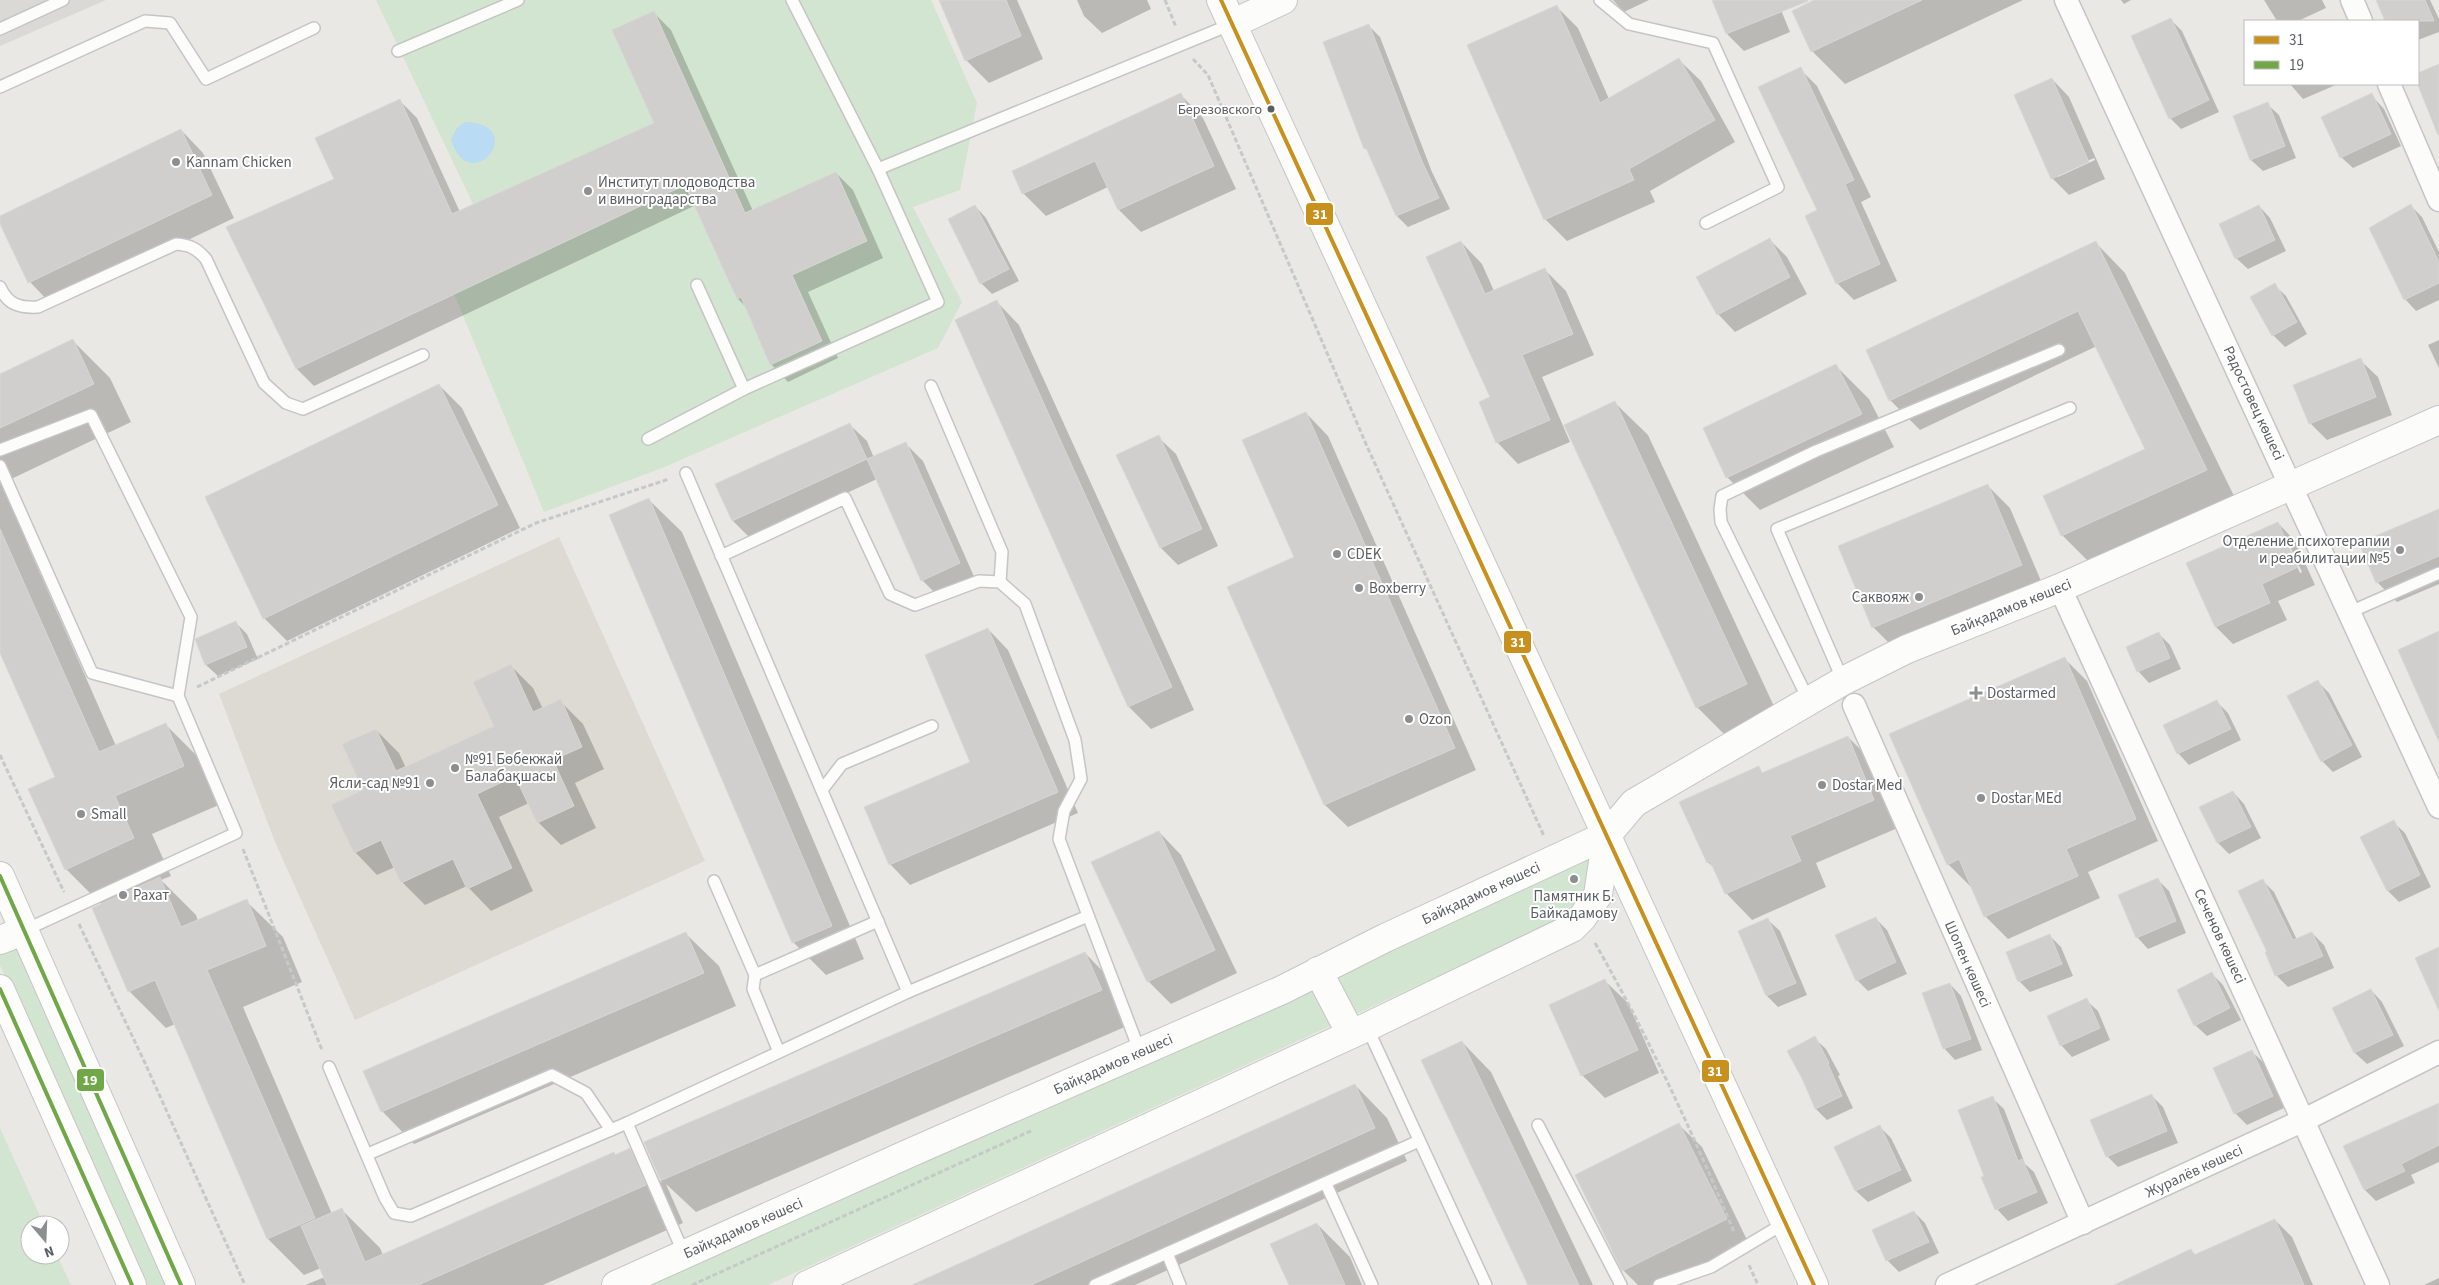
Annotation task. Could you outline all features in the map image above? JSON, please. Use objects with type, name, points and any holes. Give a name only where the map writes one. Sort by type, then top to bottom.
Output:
[{"type":"street","points":[[1283,0],[1226,12],[1814,1285]]},
{"type":"street","name":"Радостовец көшесі","points":[[2066,0],[2292,484],[2439,806]]},
{"type":"street","points":[[2352,0],[2362,20]]},
{"type":"street","points":[[2388,85],[2439,200]]},
{"type":"street","name":"Байқадамов көшесі","points":[[616,1285],[1140,1052],[1318,971],[1606,835],[1634,803],[1809,701],[1848,693],[1907,649],[2060,588],[2439,420]]},
{"type":"street","name":"Сеченов көшесі","points":[[2060,588],[2378,1285]]},
{"type":"street","name":"Шопен көшесі","points":[[1848,693],[2082,1223]]},
{"type":"street","points":[[807,1285],[1359,1031],[1572,928],[1582,918],[1598,895],[1606,835]]},
{"type":"street","points":[[0,876],[12,935],[181,1285]]},
{"type":"street","points":[[1318,971],[1359,1031]]},
{"type":"street","points":[[0,989],[132,1285]]},
{"type":"street","name":"Журалёв көшесі","points":[[1947,1285],[2304,1120],[2439,1052]]},
{"type":"lane","points":[[0,29],[62,0]]},
{"type":"lane","points":[[398,51],[518,0]]},
{"type":"lane","points":[[648,439],[744,389],[938,302],[878,169],[792,0]]},
{"type":"lane","points":[[1600,0],[1629,24],[1713,43],[1778,187],[1706,223]]},
{"type":"lane","points":[[878,169],[1226,12]]},
{"type":"lane","points":[[0,87],[145,20],[170,23],[206,79],[314,28]]},
{"type":"lane","points":[[0,287],[3,295],[20,308],[38,307],[176,244],[189,244],[206,259],[264,383],[286,403],[303,409],[424,355]]},
{"type":"lane","points":[[697,285],[744,389]]},
{"type":"lane","points":[[1809,701],[1721,522],[1722,496],[1816,450],[2059,350]]},
{"type":"lane","points":[[931,386],[1002,552],[1000,582]]},
{"type":"lane","points":[[1848,693],[1777,529],[2070,408]]},
{"type":"lane","points":[[0,450],[91,415],[191,617],[178,696],[236,832],[12,935]]},
{"type":"lane","points":[[0,466],[92,673],[178,696]]},
{"type":"lane","points":[[686,473],[908,992]]},
{"type":"lane","points":[[721,556],[845,498],[890,594],[915,605],[979,581],[1000,582],[1026,604],[1075,740],[1081,779],[1064,811],[1059,838],[1140,1052]]},
{"type":"lane","points":[[2350,612],[2439,573]]},
{"type":"lane","points":[[822,790],[842,764],[932,726]]},
{"type":"lane","points":[[714,881],[755,975],[752,989],[779,1052]]},
{"type":"lane","points":[[329,1067],[368,1154],[385,1198],[394,1213],[411,1216],[628,1123],[908,992],[1088,916]]},
{"type":"lane","points":[[755,975],[878,921]]},
{"type":"lane","points":[[1359,1031],[1419,1142],[1486,1285]]},
{"type":"lane","points":[[368,1154],[552,1075],[586,1092],[610,1130]]},
{"type":"lane","points":[[628,1123],[684,1254]]},
{"type":"lane","points":[[1538,1125],[1621,1285]]},
{"type":"lane","points":[[1095,1285],[1419,1142]]},
{"type":"lane","points":[[1326,1184],[1372,1285]]},
{"type":"lane","points":[[1659,1285],[1712,1267],[1785,1223]]},
{"type":"lane","points":[[1167,1253],[1180,1285]]},
{"type":"path","points":[[1208,75],[1366,444],[1555,859]]},
{"type":"path","points":[[178,696],[536,523],[686,473]]},
{"type":"path","points":[[0,755],[145,1063],[245,1285]]},
{"type":"path","points":[[236,832],[329,1067]]},
{"type":"path","points":[[1582,918],[1665,1075],[1695,1137],[1741,1249],[1758,1285]]},
{"type":"shaded area","points":[[0,0],[106,0],[0,46]]},
{"type":"shaded area","name":"№91 Бөбекжай Балабақшасы","points":[[559,537],[705,861],[355,1020],[275,842],[219,694]]},
{"type":"green space","points":[[376,0],[931,0],[977,103],[960,190],[913,207],[962,302],[938,348],[662,468],[544,512],[452,289],[501,263]]},
{"type":"green space","points":[[1599,846],[1582,910],[768,1285],[634,1285]]},
{"type":"green space","points":[[18,942],[170,1285],[143,1285],[0,965],[0,950]]},
{"type":"green space","points":[[0,1128],[39,1215],[20,1215],[20,1265],[62,1265],[71,1285],[0,1285]]},
{"type":"water","points":[[465,122],[484,126],[493,134],[494,145],[490,154],[481,161],[470,162],[459,156],[451,139],[456,129]]},
{"type":"building","points":[[939,0],[1006,0],[1021,36],[965,61]]},
{"type":"building","points":[[1712,0],[1808,0],[1808,1],[1726,34]]},
{"type":"building","points":[[1814,0],[1922,0],[1811,52],[1792,11]]},
{"type":"building","points":[[2376,0],[2425,0],[2434,21],[2419,20],[2385,20]]},
{"type":"building","points":[[1557,5],[1600,103],[1679,58],[1715,120],[1629,169],[1634,180],[1544,220],[1467,45]]},
{"type":"building","name":"Институт плодоводства и виноградарства","points":[[654,11],[745,213],[836,172],[867,241],[792,275],[822,341],[770,365],[741,297],[737,299],[685,185],[296,369],[226,227],[334,179],[315,138],[400,99],[452,214],[654,123],[612,30]]},
{"type":"building","points":[[2171,18],[2209,100],[2169,119],[2131,36]]},
{"type":"building","points":[[1369,24],[1421,159],[1439,198],[1396,216],[1366,148],[1364,149],[1323,42]]},
{"type":"building","points":[[2439,64],[2439,135],[2418,85],[2419,73]]},
{"type":"building","points":[[1801,67],[1854,180],[1845,184],[1880,264],[1836,284],[1805,216],[1817,210],[1758,87]]},
{"type":"building","points":[[2052,78],[2089,162],[2051,179],[2014,95]]},
{"type":"building","points":[[1181,93],[1214,166],[1118,210],[1095,161],[1022,194],[1012,171]]},
{"type":"building","points":[[2372,93],[2391,134],[2340,158],[2321,117]]},
{"type":"building","points":[[2268,102],[2285,146],[2250,160],[2233,116]]},
{"type":"building","points":[[181,129],[212,195],[28,283],[0,224],[0,216]]},
{"type":"building","points":[[2411,204],[2439,262],[2439,283],[2404,300],[2369,228]]},
{"type":"building","points":[[975,205],[1009,269],[980,284],[948,219]]},
{"type":"building","points":[[2259,205],[2275,240],[2235,259],[2219,224]]},
{"type":"building","points":[[1770,238],[1790,277],[1717,315],[1696,277]]},
{"type":"building","points":[[1461,241],[1485,294],[1545,268],[1573,334],[1522,355],[1550,420],[1496,443],[1479,402],[1490,397],[1426,257]]},
{"type":"building","points":[[2096,241],[2207,470],[2061,536],[2043,496],[2145,449],[2078,311],[1889,401],[1866,350]]},
{"type":"building","points":[[2275,283],[2297,322],[2272,336],[2250,297]]},
{"type":"building","points":[[997,300],[1172,687],[1128,707],[955,320]]},
{"type":"building","points":[[73,339],[94,384],[0,428],[0,374]]},
{"type":"building","points":[[2361,358],[2376,397],[2309,424],[2293,385]]},
{"type":"building","points":[[1836,364],[1862,414],[1726,478],[1703,428]]},
{"type":"building","points":[[439,384],[498,505],[263,619],[205,497]]},
{"type":"building","points":[[1615,401],[1747,684],[1696,708],[1564,425]]},
{"type":"building","points":[[1306,412],[1455,748],[1324,805],[1227,587],[1294,557],[1242,440]]},
{"type":"building","points":[[850,423],[867,459],[732,521],[715,484]]},
{"type":"building","points":[[1159,435],[1202,529],[1160,548],[1116,455]]},
{"type":"building","points":[[906,442],[960,563],[921,581],[867,459]]},
{"type":"building","points":[[1988,484],[2022,565],[1872,628],[1838,546]]},
{"type":"building","points":[[649,498],[832,926],[792,943],[609,515]]},
{"type":"building","name":"Отделение психотерапии и реабилитации №5","points":[[2439,509],[2439,556],[2376,583],[2359,543]]},
{"type":"building","points":[[2278,522],[2298,567],[2262,584],[2270,603],[2215,627],[2186,563]]},
{"type":"building","points":[[0,529],[99,752],[166,723],[184,766],[115,796],[134,838],[65,870],[28,789],[55,777],[0,653]]},
{"type":"building","points":[[236,621],[247,647],[205,665],[195,639]]},
{"type":"building","points":[[988,628],[1058,792],[889,865],[864,807],[970,762],[925,655]]},
{"type":"building","points":[[2439,631],[2439,742],[2398,650]]},
{"type":"building","points":[[2159,632],[2170,658],[2137,672],[2126,647]]},
{"type":"building","name":"Dostar MEd","points":[[2065,657],[2136,819],[2066,849],[2078,876],[1984,917],[1959,859],[1947,865],[1889,734]]},
{"type":"building","name":"Ясли-сад №91","points":[[511,664],[533,712],[561,699],[582,747],[553,760],[574,806],[537,823],[515,776],[477,794],[512,868],[467,889],[453,859],[401,883],[381,840],[354,853],[331,805],[363,790],[342,744],[376,729],[396,771],[494,726],[473,682]]},
{"type":"building","points":[[2318,680],[2352,745],[2321,762],[2287,696]]},
{"type":"building","points":[[2217,700],[2231,729],[2177,754],[2163,725]]},
{"type":"building","points":[[1848,736],[1874,800],[1790,836],[1801,861],[1725,894],[1710,861],[1707,863],[1679,802],[1759,766],[1762,773]]},
{"type":"building","points":[[2233,791],[2251,827],[2217,843],[2199,807]]},
{"type":"building","points":[[2394,820],[2420,875],[2387,891],[2360,837]]},
{"type":"building","points":[[1159,831],[1215,950],[1147,982],[1091,862]]},
{"type":"building","points":[[160,877],[181,927],[247,899],[266,946],[207,970],[315,1218],[267,1239],[155,980],[128,992],[92,908]]},
{"type":"building","points":[[2158,878],[2176,921],[2136,938],[2118,895]]},
{"type":"building","points":[[2263,879],[2293,940],[2312,932],[2323,956],[2275,976],[2265,952],[2267,952],[2238,891]]},
{"type":"building","points":[[1876,917],[1896,962],[1856,981],[1835,935]]},
{"type":"building","points":[[1768,918],[1796,983],[1766,996],[1738,931]]},
{"type":"building","points":[[686,932],[704,973],[381,1112],[363,1071]]},
{"type":"building","points":[[2050,934],[2062,964],[2018,982],[2006,952]]},
{"type":"building","points":[[2439,947],[2439,1011],[2415,958]]},
{"type":"building","points":[[1085,952],[1102,990],[662,1180],[660,1179],[644,1142]]},
{"type":"building","points":[[2212,972],[2230,1008],[2194,1026],[2177,990]]},
{"type":"building","points":[[1605,979],[1638,1050],[1581,1076],[1549,1005]]},
{"type":"building","points":[[1950,983],[1971,1039],[1943,1049],[1922,993]]},
{"type":"building","points":[[2371,989],[2393,1035],[2354,1053],[2332,1008]]},
{"type":"building","points":[[2087,998],[2100,1028],[2060,1046],[2047,1016]]},
{"type":"building","points":[[1815,1036],[1829,1063],[1842,1096],[1815,1109],[1804,1082],[1787,1051]]},
{"type":"building","points":[[1462,1041],[1579,1285],[1528,1285],[1421,1060]]},
{"type":"building","points":[[2252,1050],[2273,1096],[2234,1114],[2213,1068]]},
{"type":"building","points":[[1355,1084],[1375,1128],[1031,1285],[912,1285]]},
{"type":"building","points":[[2152,1094],[2167,1131],[2106,1157],[2090,1120]]},
{"type":"building","points":[[1993,1096],[2018,1161],[2022,1159],[2037,1192],[1995,1210],[1981,1177],[1984,1176],[1958,1110]]},
{"type":"building","points":[[2439,1103],[2439,1145],[2401,1164],[2405,1171],[2364,1190],[2343,1146]]},
{"type":"building","points":[[1679,1123],[1727,1219],[1622,1271],[1575,1175]]},
{"type":"building","points":[[1880,1125],[1901,1170],[1855,1191],[1834,1147]]},
{"type":"building","points":[[630,1148],[646,1185],[418,1285],[327,1285],[301,1226],[342,1208],[365,1262],[614,1152],[615,1155]]},
{"type":"building","points":[[1914,1211],[1929,1242],[1886,1261],[1872,1230]]},
{"type":"building","points":[[2275,1219],[2304,1285],[2114,1285],[2191,1249],[2194,1255]]},
{"type":"building","points":[[1317,1223],[1345,1285],[1289,1285],[1270,1244]]},
{"type":"transit line","name":"31","points":[[1221,0],[1814,1285]]},
{"type":"transit line","name":"19","points":[[0,876],[181,1285]]},
{"type":"transit line","name":"19","points":[[0,989],[132,1285]]},
{"type":"place","name":"Березовского","points":[[1271,109]]},
{"type":"place","name":"Kannam Chicken","points":[[176,162]]},
{"type":"place","name":"Институт плодоводства и виноградарства","points":[[588,191]]},
{"type":"place","name":"Отделение психотерапии и реабилитации №5","points":[[2400,550]]},
{"type":"place","name":"CDEK","points":[[1337,554]]},
{"type":"place","name":"Boxberry","points":[[1359,588]]},
{"type":"place","name":"Саквояж","points":[[1919,597]]},
{"type":"place","name":"Dostarmed","points":[[1976,693]]},
{"type":"place","name":"Ozon","points":[[1409,719]]},
{"type":"place","name":"№91 Бөбекжай Балабақшасы","points":[[455,768]]},
{"type":"place","name":"Ясли-сад №91","points":[[430,783]]},
{"type":"place","name":"Dostar Med","points":[[1822,785]]},
{"type":"place","name":"Dostar MEd","points":[[1981,798]]},
{"type":"place","name":"Small","points":[[81,814]]},
{"type":"place","name":"Памятник Б. Байкадамову","points":[[1574,879]]},
{"type":"place","name":"Рахат","points":[[123,895]]}]
